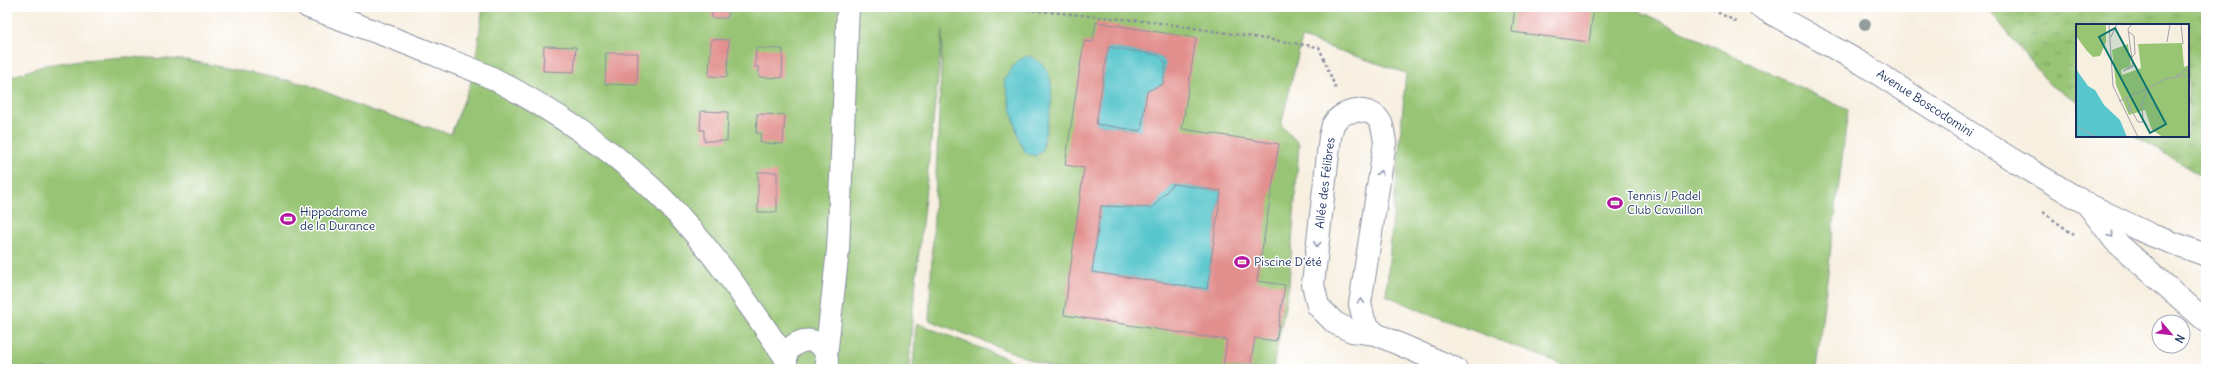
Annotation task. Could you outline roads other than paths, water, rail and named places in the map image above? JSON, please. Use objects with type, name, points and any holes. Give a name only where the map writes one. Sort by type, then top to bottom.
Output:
[{"type":"main road","points":[[308,7],[399,39],[494,79],[542,106],[599,143],[645,181],[683,220],[722,268],[785,363]]},
{"type":"main road","points":[[826,362],[838,250],[848,7]]},
{"type":"main road","name":"Avenue Boscodomini","points":[[1760,7],[1863,64],[2008,157],[2087,204],[2151,235],[2206,255]]},
{"type":"main road","name":"Allée des Félibres","points":[[1376,334],[1352,331],[1335,323],[1318,306],[1312,284],[1330,137],[1334,124],[1344,114],[1360,110],[1371,113],[1381,122],[1385,142],[1360,304],[1365,324],[1376,334],[1428,364],[1456,369]]},
{"type":"main road","points":[[2087,204],[2115,241],[2206,321]]},
{"type":"main road","points":[[785,363],[794,344],[807,340],[819,345],[826,362]]},
{"type":"water","points":[[1108,47],[1158,55],[1166,63],[1163,84],[1147,92],[1141,131],[1096,124]]},
{"type":"water","points":[[1028,56],[1040,62],[1047,72],[1051,83],[1052,96],[1042,150],[1036,156],[1026,153],[1019,140],[1004,80],[1017,61]]},
{"type":"water","points":[[1173,184],[1221,191],[1207,289],[1092,272],[1101,206],[1152,208]]},
{"type":"place","name":"Tennis / Padel Club Cavaillon","points":[[1615,203]]},
{"type":"place","name":"Hippodrome de la Durance","points":[[288,219]]},
{"type":"place","name":"Piscine D'été","points":[[1242,262]]}]
